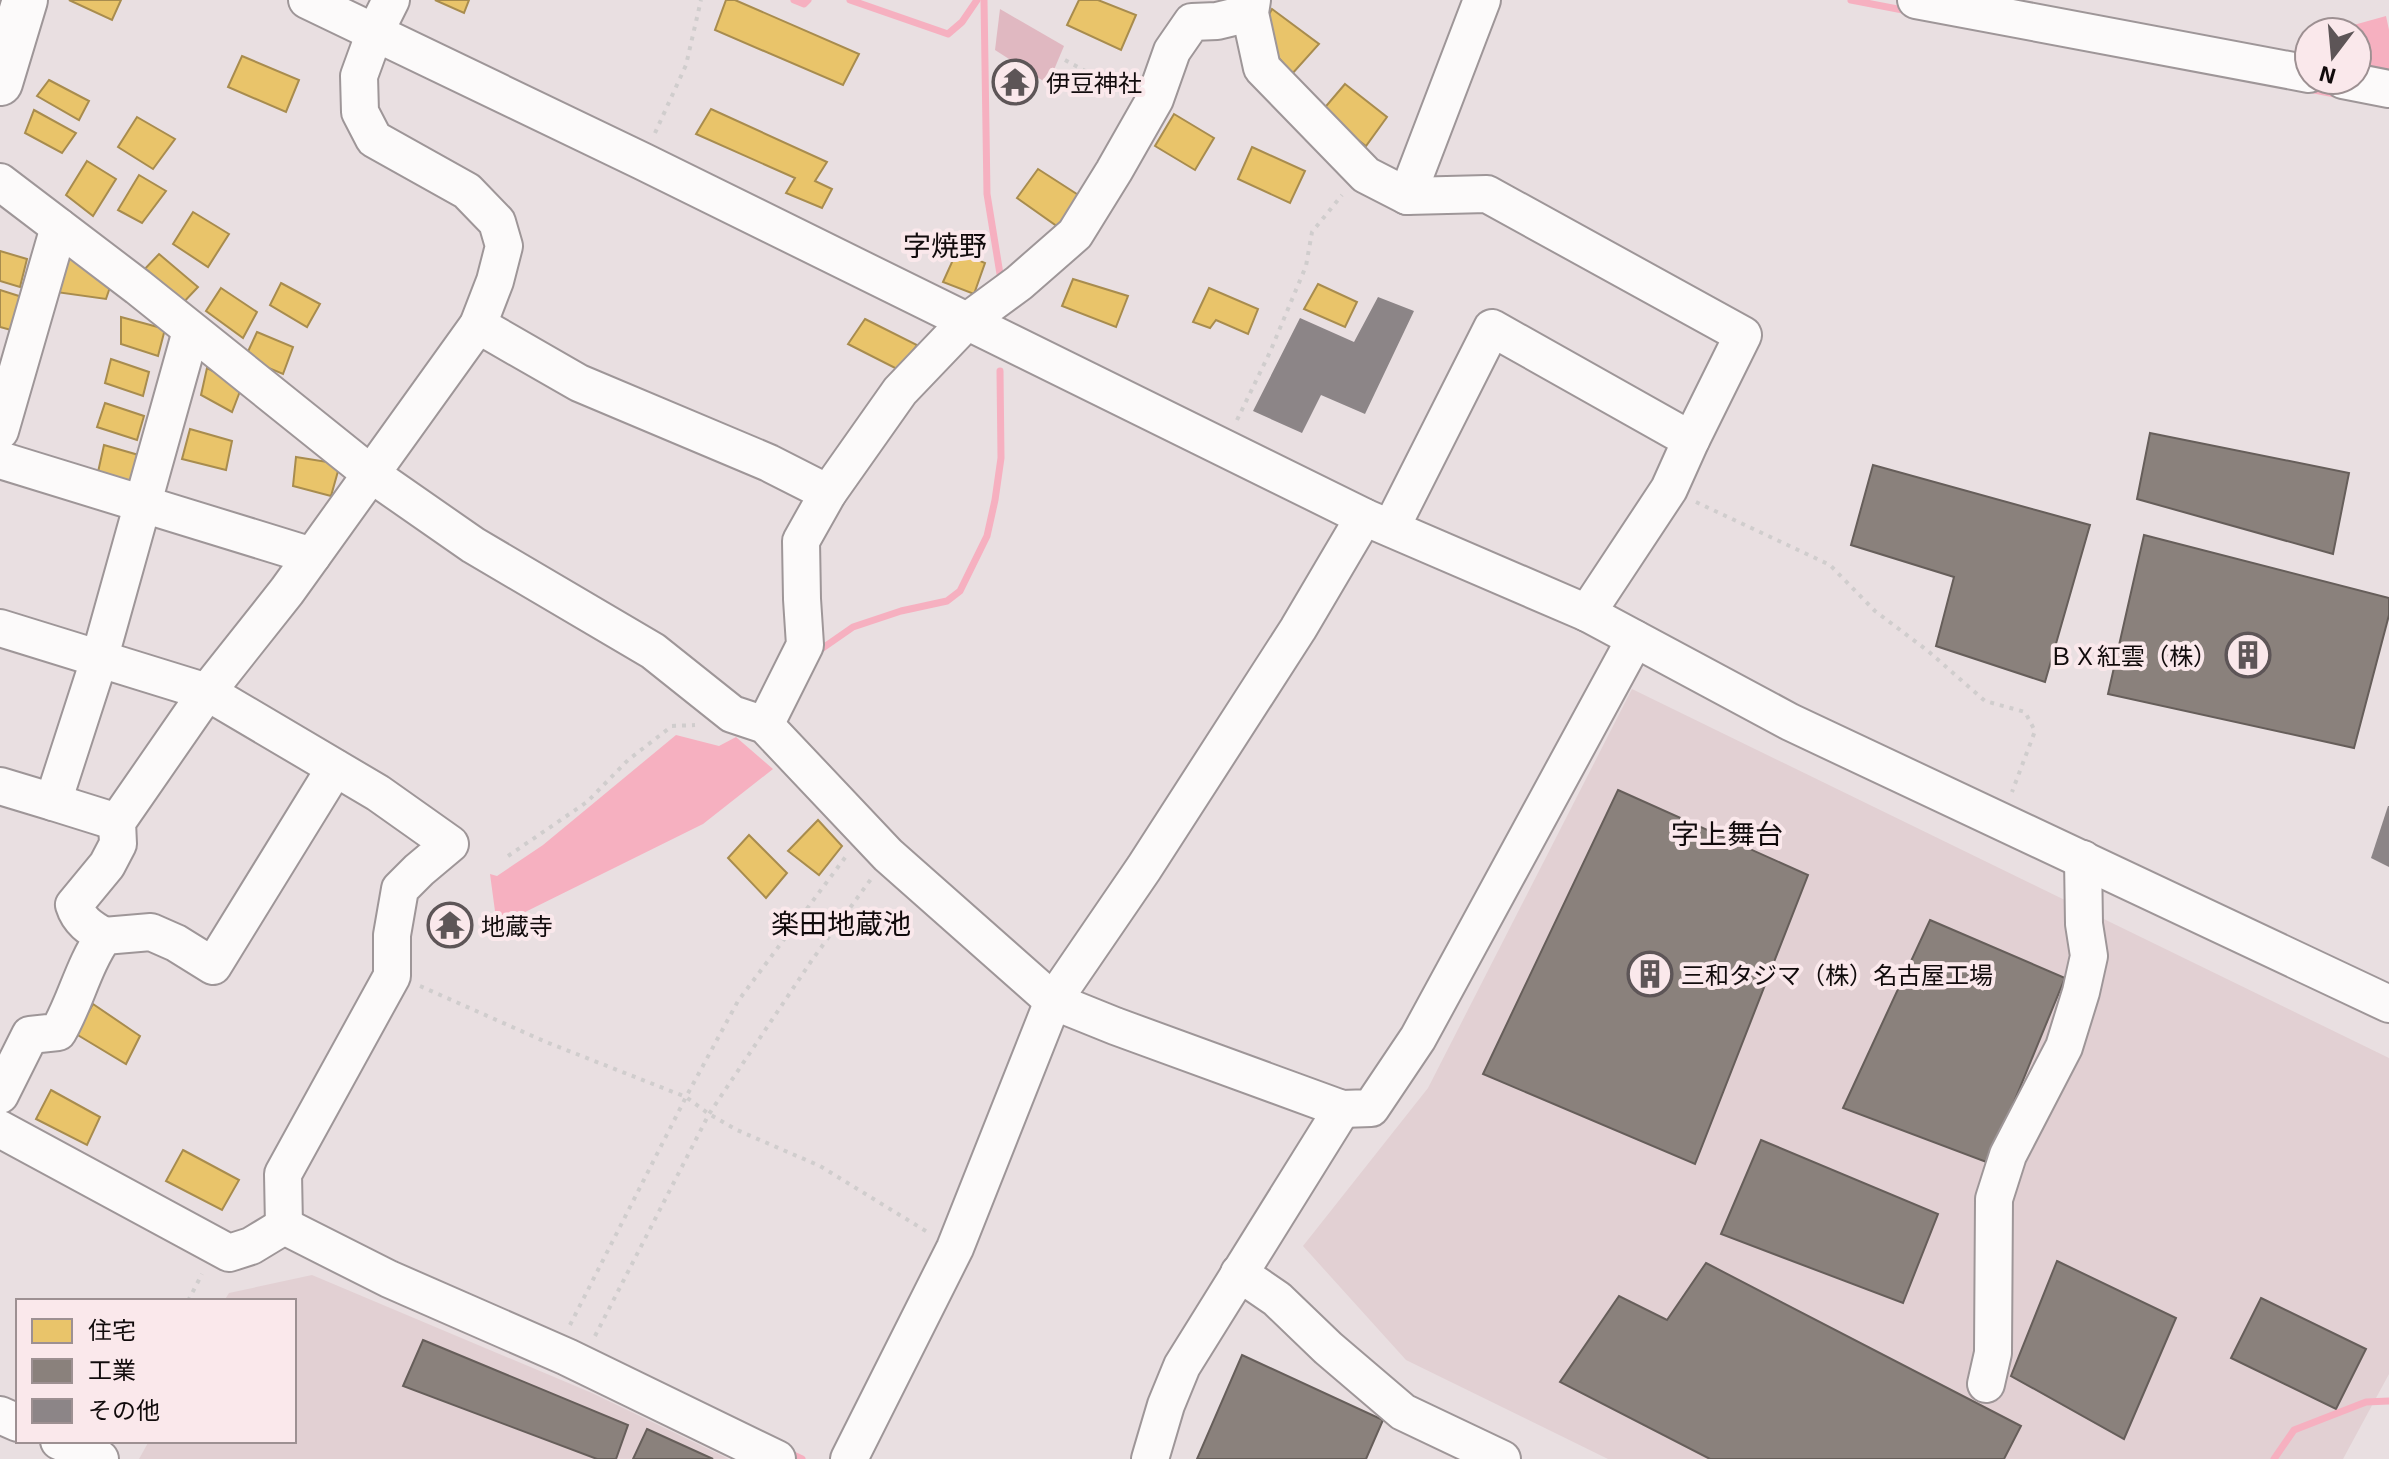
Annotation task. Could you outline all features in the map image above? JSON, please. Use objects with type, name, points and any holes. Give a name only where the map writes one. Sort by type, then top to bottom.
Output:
[{"type":"main road","points":[[0,83],[25,0]]},
{"type":"street","points":[[307,0],[1378,523],[1587,613],[1790,722],[2389,1004]]},
{"type":"street","points":[[335,768],[213,966],[151,932],[96,932],[77,916],[74,905],[107,865],[118,844],[117,822],[207,692],[312,556],[478,325],[495,281],[504,246],[497,222],[467,191],[374,139],[360,112],[359,76],[391,0]]},
{"type":"street","points":[[1407,196],[1482,0]]},
{"type":"street","points":[[1916,0],[2293,71]]},
{"type":"street","points":[[765,725],[805,645],[801,541],[828,493],[900,391],[966,322],[1019,283],[1075,234],[1150,107],[1172,51],[1192,22],[1217,21],[1251,6],[1262,68],[1366,175],[1407,196],[1487,194],[1743,335],[1669,489],[1587,613]]},
{"type":"street","points":[[0,182],[138,287],[371,474],[473,545],[653,651],[732,714],[765,725],[877,842],[1053,1001],[1342,1109],[1371,1108],[1418,1038],[1635,639]]},
{"type":"street","points":[[0,431],[59,227]]},
{"type":"street","points":[[478,325],[579,383],[769,463],[828,493]]},
{"type":"street","points":[[849,1459],[955,1248],[1053,1001],[1144,868],[1298,629],[1378,523],[1492,328],[1691,440]]},
{"type":"street","points":[[53,802],[99,660],[191,331]]},
{"type":"street","points":[[0,460],[312,556]]},
{"type":"street","points":[[0,628],[207,692],[378,793],[450,844],[400,889],[392,935],[392,976],[283,1174],[284,1226]]},
{"type":"street","points":[[0,786],[117,822]]},
{"type":"street","points":[[1986,1384],[1993,1353],[1994,1199],[2008,1155],[2064,1047],[2081,992],[2089,956],[2084,924],[2083,859]]},
{"type":"street","points":[[0,1095],[30,1035],[58,1032],[66,1020],[96,932]]},
{"type":"street","points":[[1150,1459],[1166,1405],[1182,1366],[1342,1109]]},
{"type":"street","points":[[0,1129],[229,1253],[251,1246],[284,1226]]},
{"type":"street","points":[[284,1226],[389,1279],[567,1357],[777,1459]]},
{"type":"street","points":[[1239,1273],[1277,1299],[1328,1348],[1403,1412],[1502,1459]]},
{"type":"street","points":[[64,1443],[100,1459]]},
{"type":"path","points":[[642,161],[686,65],[701,0]]},
{"type":"path","points":[[1065,60],[1150,107]]},
{"type":"path","points":[[1223,447],[1270,352],[1306,266],[1312,232],[1354,182],[1366,175]]},
{"type":"path","points":[[1669,489],[1830,565],[1875,611],[1928,651],[1985,701],[2025,712],[2035,731],[2000,820]]},
{"type":"path","points":[[508,856],[587,802],[628,760],[672,726],[701,725],[732,714]]},
{"type":"path","points":[[565,1334],[738,1001],[877,842]]},
{"type":"path","points":[[591,1343],[709,1114],[812,960],[877,842]]},
{"type":"path","points":[[392,976],[546,1042],[686,1097],[737,1130],[820,1166],[955,1248]]},
{"type":"shaded area","points":[[1000,9],[1064,46],[1048,84],[995,50]]},
{"type":"shaded area","points":[[2386,16],[2389,77],[2373,81],[2373,20]]},
{"type":"shaded area","points":[[1632,689],[2389,1058],[2389,1374],[2343,1459],[1608,1459],[1406,1360],[1303,1246],[1428,1088]]},
{"type":"shaded area","points":[[676,735],[719,746],[736,737],[773,769],[703,824],[497,926],[490,874],[497,876],[543,845]]},
{"type":"shaded area","points":[[312,1275],[592,1393],[729,1459],[139,1459],[148,1443],[296,1443],[296,1299],[225,1299],[229,1293]]},
{"type":"building: 住宅","points":[[69,0],[121,0],[112,20]]},
{"type":"building: 住宅","points":[[435,0],[469,0],[464,13]]},
{"type":"building: 住宅","points":[[726,0],[735,0],[859,54],[843,85],[715,30]]},
{"type":"building: 住宅","points":[[1079,0],[1098,0],[1136,15],[1121,50],[1067,25]]},
{"type":"building: 住宅","points":[[1272,9],[1319,44],[1292,74],[1278,57],[1264,24]]},
{"type":"building: 住宅","points":[[242,56],[299,80],[286,112],[228,87]]},
{"type":"building: 住宅","points":[[49,80],[89,101],[79,120],[37,96]]},
{"type":"building: 住宅","points":[[1345,84],[1387,117],[1366,146],[1321,112]]},
{"type":"building: 住宅","points":[[711,109],[827,162],[815,181],[832,189],[822,208],[786,193],[795,178],[696,134]]},
{"type":"building: 住宅","points":[[34,110],[76,133],[62,153],[25,133]]},
{"type":"building: 住宅","points":[[1174,114],[1214,138],[1195,170],[1155,146]]},
{"type":"building: 住宅","points":[[137,117],[175,139],[153,169],[118,147]]},
{"type":"building: 住宅","points":[[1252,147],[1305,171],[1290,203],[1238,179]]},
{"type":"building: 住宅","points":[[87,161],[116,179],[93,216],[66,195]]},
{"type":"building: 住宅","points":[[1038,169],[1083,198],[1061,229],[1017,198]]},
{"type":"building: 住宅","points":[[139,175],[166,191],[142,223],[118,210]]},
{"type":"building: 住宅","points":[[193,212],[229,234],[208,267],[173,244]]},
{"type":"building: 住宅","points":[[0,251],[27,259],[20,287],[0,281]]},
{"type":"building: 住宅","points":[[957,251],[985,263],[974,294],[943,282]]},
{"type":"building: 住宅","points":[[79,253],[113,278],[106,299],[56,292],[64,263]]},
{"type":"building: 住宅","points":[[159,254],[198,287],[181,305],[139,275]]},
{"type":"building: 住宅","points":[[1073,279],[1128,296],[1116,327],[1062,306]]},
{"type":"building: 住宅","points":[[281,283],[320,304],[307,327],[270,305]]},
{"type":"building: 住宅","points":[[1318,284],[1357,302],[1345,327],[1304,309]]},
{"type":"building: 住宅","points":[[221,288],[257,312],[243,338],[206,311]]},
{"type":"building: 住宅","points":[[1209,288],[1258,309],[1248,334],[1216,320],[1210,328],[1193,322]]},
{"type":"building: 住宅","points":[[0,290],[22,297],[11,330],[0,327]]},
{"type":"building: 住宅","points":[[121,317],[165,329],[158,356],[121,344]]},
{"type":"building: 住宅","points":[[865,319],[917,345],[899,370],[848,344]]},
{"type":"building: 住宅","points":[[257,332],[293,347],[283,374],[245,358]]},
{"type":"building: 住宅","points":[[111,359],[149,372],[143,396],[105,383]]},
{"type":"building: 住宅","points":[[207,368],[242,386],[232,412],[201,395]]},
{"type":"building: 住宅","points":[[105,403],[144,416],[137,440],[97,427]]},
{"type":"building: 住宅","points":[[190,429],[232,441],[226,470],[182,459]]},
{"type":"building: 住宅","points":[[104,445],[142,456],[133,482],[98,472]]},
{"type":"building: 住宅","points":[[296,457],[340,464],[331,496],[293,486]]},
{"type":"building: 住宅","points":[[818,820],[842,846],[819,875],[788,851]]},
{"type":"building: 住宅","points":[[749,835],[787,873],[766,898],[728,858]]},
{"type":"building: 住宅","points":[[93,1004],[140,1036],[126,1064],[76,1034]]},
{"type":"building: 住宅","points":[[51,1090],[100,1117],[87,1145],[36,1119]]},
{"type":"building: 住宅","points":[[183,1150],[239,1180],[222,1210],[166,1181]]},
{"type":"building: 工業","points":[[2150,433],[2349,473],[2333,554],[2137,499]]},
{"type":"building: 工業","points":[[1873,465],[2090,525],[2045,682],[1936,646],[1954,577],[1851,545]]},
{"type":"building: 工業","name":"ＢＸ紅雲（株）","points":[[2144,535],[2389,598],[2389,615],[2354,748],[2108,694]]},
{"type":"building: 工業","name":"三和タジマ（株）名古屋工場","points":[[1618,790],[1808,875],[1695,1164],[1483,1074]]},
{"type":"building: 工業","points":[[1930,920],[2065,978],[1989,1163],[1843,1108]]},
{"type":"building: 工業","points":[[1761,1140],[1938,1214],[1903,1303],[1721,1234]]},
{"type":"building: 工業","points":[[2057,1261],[2176,1318],[2124,1439],[2011,1376]]},
{"type":"building: 工業","points":[[1706,1263],[2021,1426],[2004,1459],[1710,1459],[1560,1382],[1619,1296],[1667,1320]]},
{"type":"building: 工業","points":[[2261,1298],[2366,1349],[2336,1409],[2231,1358]]},
{"type":"building: 工業","points":[[423,1340],[628,1425],[616,1459],[597,1459],[403,1386]]},
{"type":"building: 工業","points":[[1242,1355],[1383,1420],[1366,1459],[1197,1459]]},
{"type":"building: 工業","points":[[647,1429],[713,1459],[633,1459]]},
{"type":"building: その他","points":[[1378,297],[1414,311],[1365,414],[1321,395],[1302,433],[1253,411],[1300,318],[1354,342]]},
{"type":"building: その他","points":[[2389,806],[2389,867],[2371,858]]},
{"type":"waterway","points":[[794,0],[804,4],[808,0]]},
{"type":"waterway","points":[[850,0],[948,34],[962,22],[977,0]]},
{"type":"waterway","points":[[984,0],[987,194],[1000,274]]},
{"type":"waterway","points":[[1851,0],[1908,11]]},
{"type":"waterway","points":[[817,652],[853,627],[901,611],[947,601],[960,591],[987,536],[995,500],[1001,458],[1000,371]]},
{"type":"waterway","points":[[2274,1459],[2294,1430],[2366,1402],[2389,1401]]},
{"type":"waterway","points":[[787,1452],[802,1459]]},
{"type":"place","name":"伊豆神社","points":[[1015,82]]},
{"type":"place","name":"ＢＸ紅雲（株）","points":[[2248,655]]},
{"type":"place","name":"地蔵寺","points":[[450,925]]},
{"type":"place","name":"三和タジマ（株）名古屋工場","points":[[1650,974]]},
{"type":"district","name":"字焼野","points":[[945,245]]},
{"type":"district","name":"字上舞台","points":[[1727,833]]},
{"type":"district","name":"楽田地蔵池","points":[[841,923]]}]
